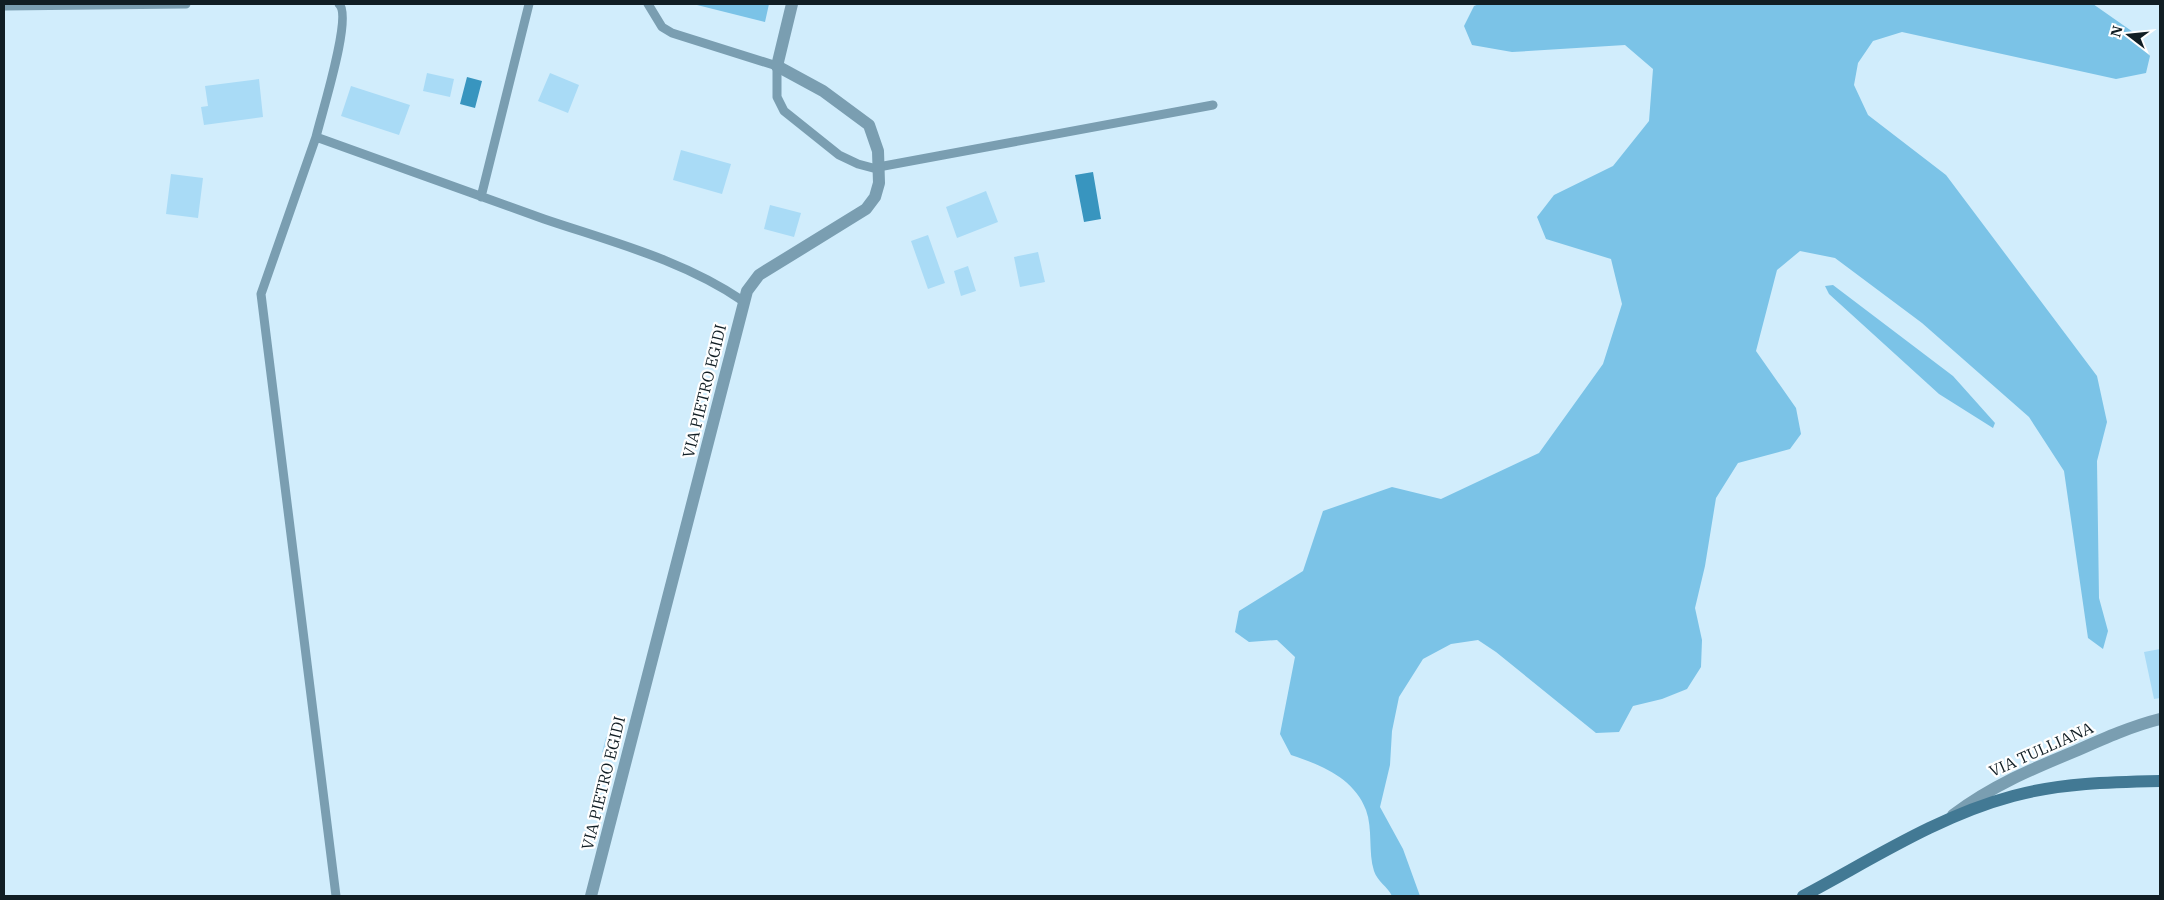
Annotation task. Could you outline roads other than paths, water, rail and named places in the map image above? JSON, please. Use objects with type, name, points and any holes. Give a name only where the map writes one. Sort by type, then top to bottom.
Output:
[{"type":"main road","points":[[1803,896],[1942,822],[1997,801],[2047,789],[2091,782],[2160,781]]},
{"type":"street","points":[[777,66],[792,4]]},
{"type":"street","name":"VIA PIETRO EGIDI","points":[[592,896],[743,301],[751,283],[759,275],[866,209],[877,190],[879,168],[877,143],[869,125],[823,91],[777,66]]},
{"type":"street","name":"VIA TULLIANA","points":[[1942,822],[1983,793],[2005,781],[2119,732],[2160,719]]},
{"type":"lane","points":[[4,6],[186,4]]},
{"type":"lane","points":[[336,896],[261,294],[316,137],[340,41],[344,15],[339,4]]},
{"type":"lane","points":[[481,197],[530,4]]},
{"type":"lane","points":[[648,4],[662,27],[672,33],[777,66],[777,97],[784,111],[839,155],[858,164],[879,168],[1214,105]]},
{"type":"lane","points":[[316,137],[481,197],[665,260],[716,282],[743,301]]}]
